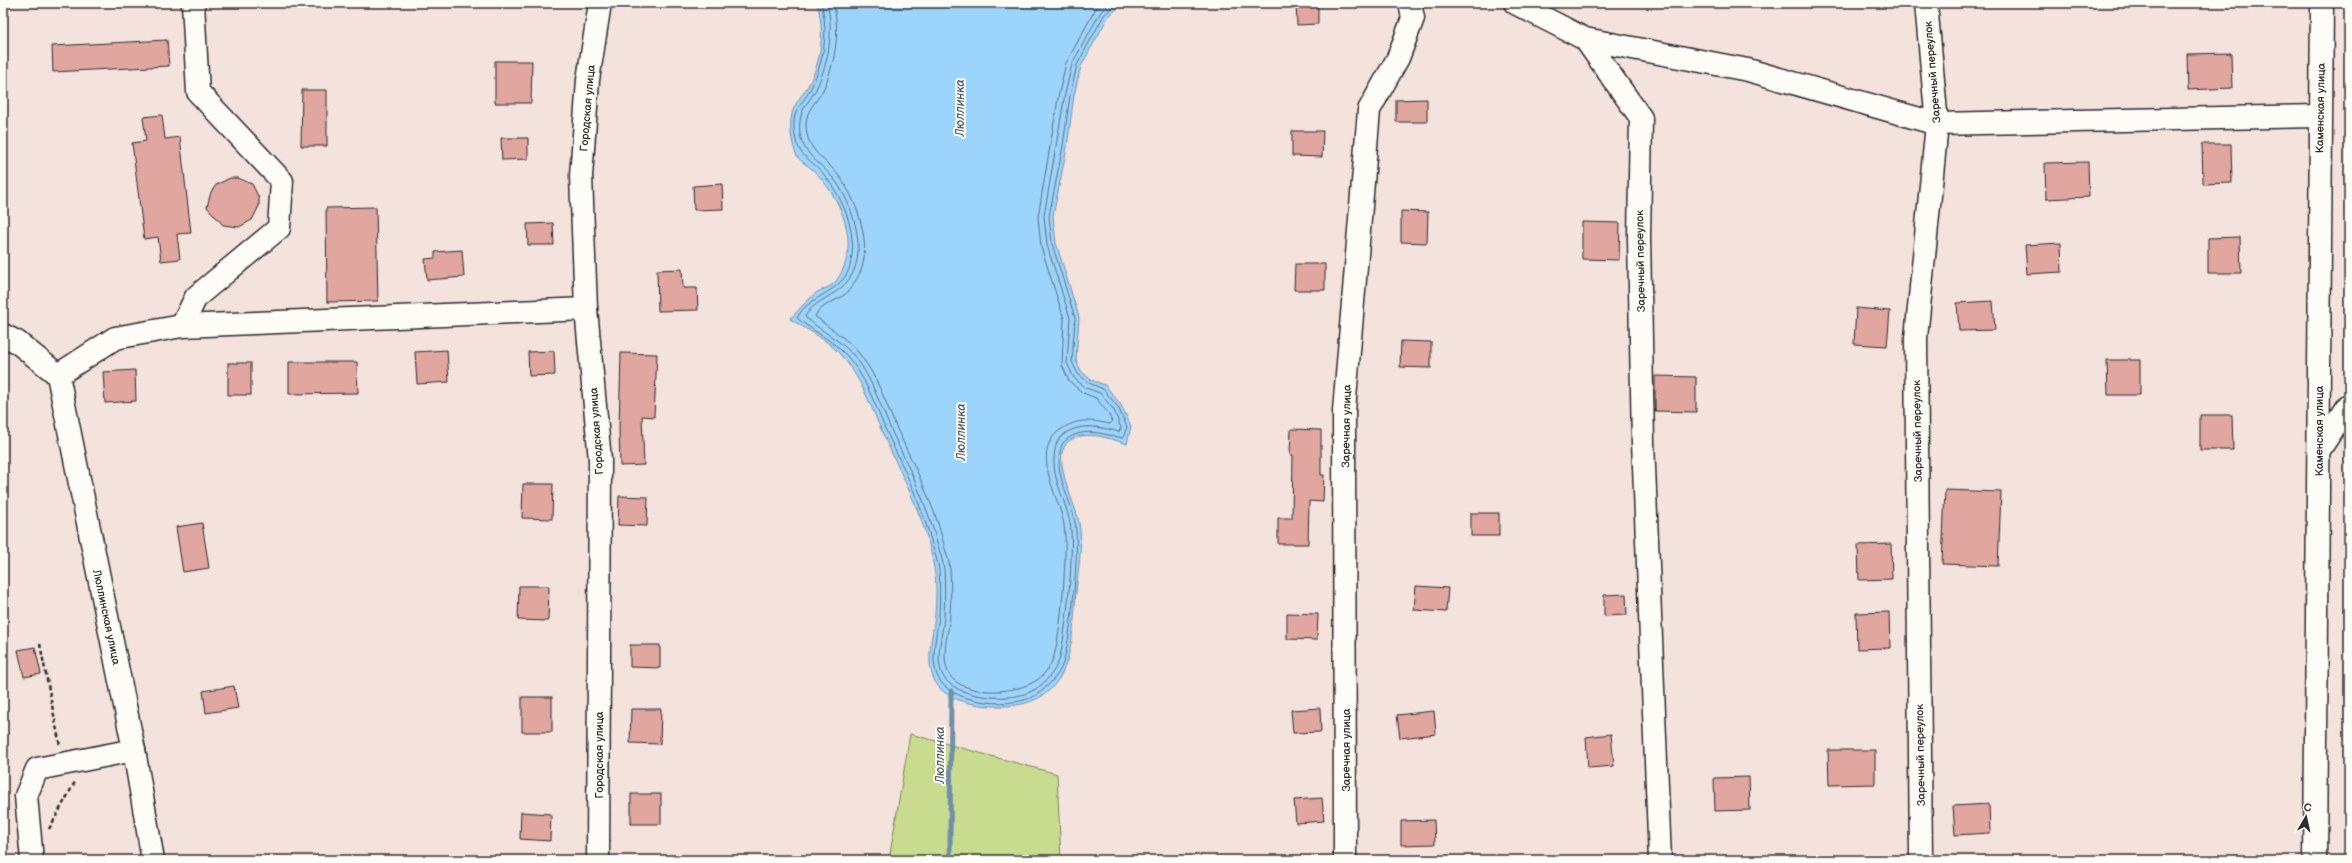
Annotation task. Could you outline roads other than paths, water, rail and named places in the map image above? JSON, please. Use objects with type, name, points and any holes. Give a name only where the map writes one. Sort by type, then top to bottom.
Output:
[{"type":"street","points":[[182,326],[196,297],[279,228],[282,181],[198,92],[193,3]]},
{"type":"street","name":"Заречная улица","points":[[1345,860],[1345,403],[1369,110],[1398,58],[1413,18],[1410,3]]},
{"type":"street","points":[[1515,3],[1585,38],[1748,70],[1937,124],[2320,116]]},
{"type":"street","name":"Заречный переулок","points":[[1921,860],[1916,338],[1937,124],[1926,3]]},
{"type":"street","name":"Каменская улица","points":[[2315,860],[2322,3]]},
{"type":"street","name":"Городская улица","points":[[598,860],[600,460],[586,309],[581,176],[588,80],[601,5]]},
{"type":"street","name":"Заречный переулок","points":[[1585,38],[1640,118],[1639,238],[1643,442],[1660,860]]},
{"type":"street","points":[[3,335],[17,342],[58,375],[115,338],[182,326],[586,309]]},
{"type":"street","name":"Люллинская улица","points":[[58,375],[134,750],[153,860]]},
{"type":"street","points":[[2318,450],[2349,405]]},
{"type":"street","points":[[32,860],[26,796],[37,769],[134,750]]},
{"type":"water","points":[[817,3],[1123,3],[1108,17],[1081,66],[1074,95],[1067,147],[1053,216],[1056,243],[1079,317],[1076,360],[1081,371],[1091,380],[1105,385],[1121,405],[1131,426],[1127,444],[1104,437],[1087,435],[1072,439],[1066,444],[1062,451],[1063,471],[1077,515],[1080,531],[1080,557],[1069,654],[1062,672],[1053,687],[1039,698],[1020,704],[995,706],[979,705],[962,701],[947,694],[936,683],[930,667],[930,650],[935,615],[936,580],[931,551],[914,500],[870,403],[847,362],[828,343],[816,334],[790,319],[816,293],[836,281],[844,268],[847,253],[848,239],[840,209],[825,183],[797,156],[791,134],[793,110],[813,76],[819,56],[821,45],[821,24]]},
{"type":"waterway","name":"Люллинка","points":[[950,860],[951,691]]}]
